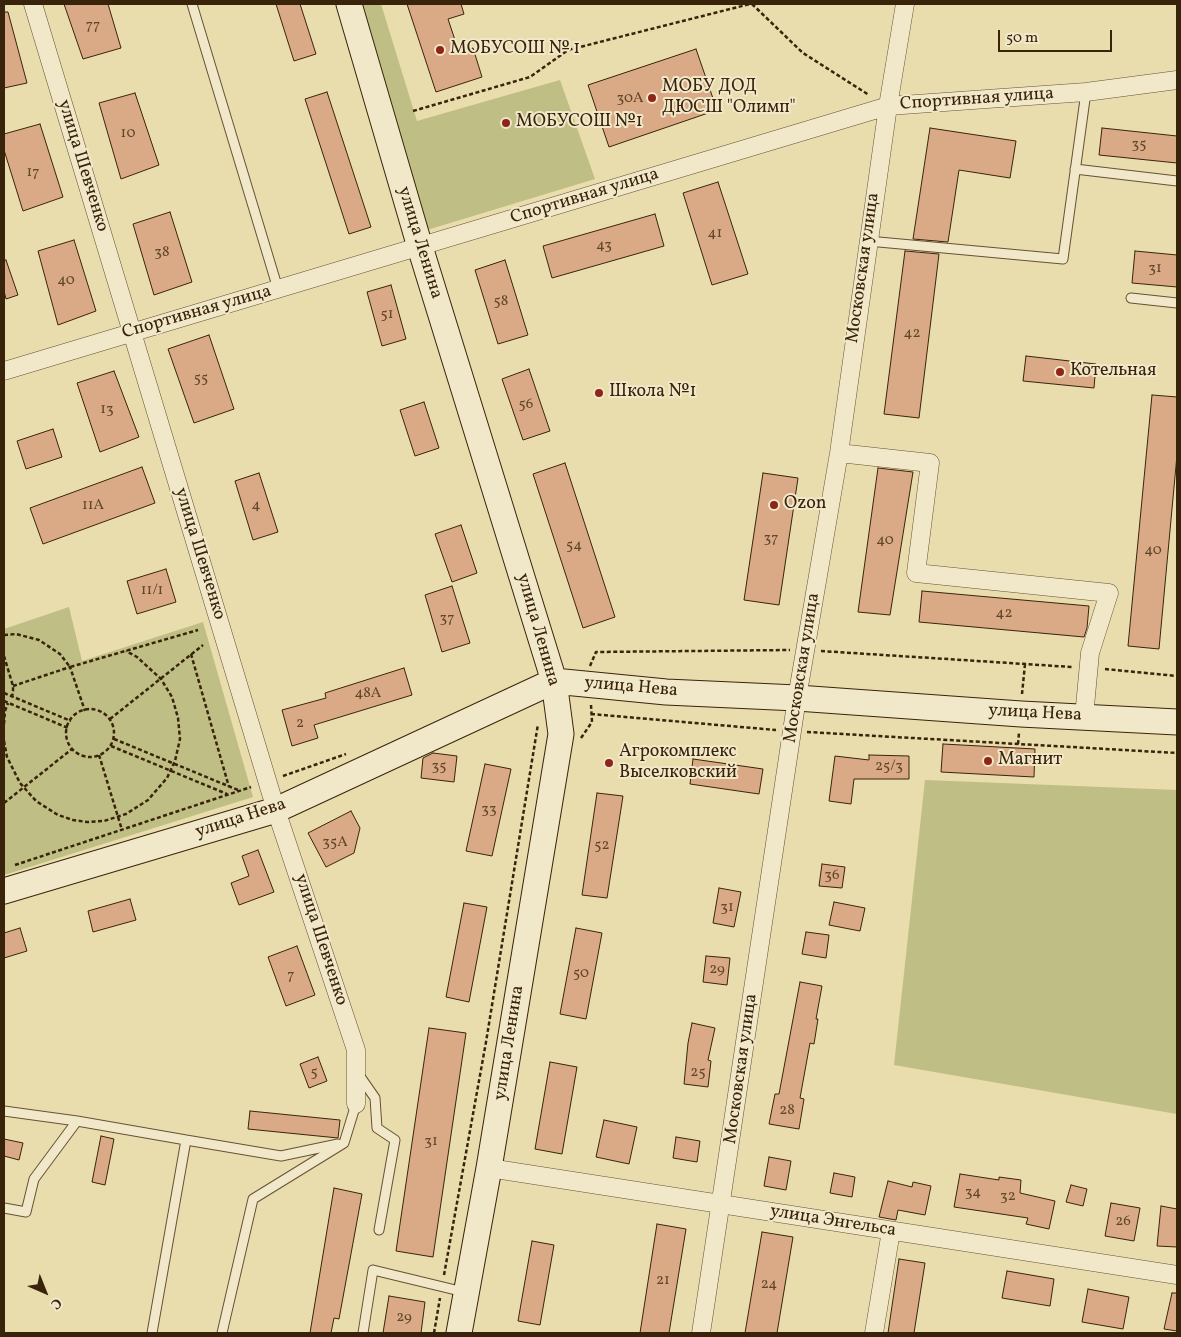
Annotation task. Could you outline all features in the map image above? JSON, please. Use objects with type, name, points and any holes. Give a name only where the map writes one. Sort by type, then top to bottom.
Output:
[{"type":"main road","name":"улица Ленина","points":[[348,4],[420,247],[554,681],[561,734],[489,1168],[459,1333]]},
{"type":"main road","name":"улица Нева","points":[[4,891],[276,810],[554,681],[666,692],[797,698],[1177,722]]},
{"type":"street","name":"улица Шевченко","points":[[33,4],[276,810],[356,1050],[356,1104]]},
{"type":"street","name":"Московская улица","points":[[701,1333],[797,698],[839,453],[868,241],[905,4]]},
{"type":"street","name":"Спортивная улица","points":[[4,371],[888,106],[1086,92],[1177,80]]},
{"type":"street","points":[[839,453],[930,463],[916,573],[1109,594],[1090,653],[1084,716]]},
{"type":"street","name":"улица Энгельса","points":[[489,1168],[1177,1275]]},
{"type":"street","points":[[874,1333],[891,1231]]},
{"type":"lane","points":[[192,4],[278,289]]},
{"type":"lane","points":[[868,241],[1063,259],[1086,92]]},
{"type":"lane","points":[[1075,169],[1177,180]]},
{"type":"lane","points":[[1131,298],[1177,303]]},
{"type":"lane","points":[[356,1071],[375,1098],[377,1128],[395,1140],[379,1230]]},
{"type":"lane","points":[[222,1333],[253,1199],[344,1143],[356,1104]]},
{"type":"lane","points":[[4,1111],[77,1120],[281,1156],[344,1143]]},
{"type":"lane","points":[[4,1208],[26,1212],[34,1179],[77,1120]]},
{"type":"lane","points":[[152,1333],[186,1140]]},
{"type":"lane","points":[[363,1333],[373,1270],[466,1293]]},
{"type":"path","points":[[413,111],[530,76],[568,50],[751,4],[803,53],[888,106]]},
{"type":"path","points":[[12,686],[198,630]]},
{"type":"path","points":[[4,635],[16,634],[39,640],[60,654],[70,667],[84,711]]},
{"type":"path","points":[[110,719],[203,644]]},
{"type":"path","points":[[588,672],[596,652],[805,650],[1088,668],[1177,676]]},
{"type":"path","points":[[4,741],[7,757],[13,771],[28,794],[46,808],[73,820],[87,822],[104,821],[137,808],[148,800],[163,784],[174,764],[180,739],[178,718],[172,696],[160,679],[137,657],[126,651]]},
{"type":"path","points":[[191,654],[229,786]]},
{"type":"path","points":[[4,656],[14,691],[12,696]]},
{"type":"path","points":[[1022,700],[1025,664]]},
{"type":"path","points":[[4,693],[70,721]]},
{"type":"path","points":[[4,701],[68,728]]},
{"type":"path","points":[[4,724],[8,703]]},
{"type":"path","points":[[97,710],[110,719],[114,727],[111,746],[99,756],[88,757],[81,755],[72,748],[67,738],[70,721],[74,716],[84,711],[97,710]]},
{"type":"path","points":[[591,714],[792,731],[1177,753]]},
{"type":"path","points":[[434,1333],[486,1042],[538,726]]},
{"type":"path","points":[[1018,744],[1019,729]]},
{"type":"path","points":[[113,739],[239,791]]},
{"type":"path","points":[[111,746],[228,795]]},
{"type":"path","points":[[4,803],[72,748]]},
{"type":"path","points":[[99,756],[122,830]]},
{"type":"shaded area","points":[[358,4],[381,4],[417,121],[560,80],[595,179],[427,230]]},
{"type":"shaded area","points":[[69,607],[82,661],[203,622],[253,797],[4,875],[4,629]]},
{"type":"shaded area","points":[[925,780],[1177,790],[1177,1114],[894,1065]]},
{"type":"building","points":[[64,4],[108,4],[121,48],[83,59]]},
{"type":"building","points":[[276,4],[300,4],[316,54],[294,61]]},
{"type":"building","name":"МОБУСОШ № 1","points":[[407,4],[461,4],[464,14],[448,19],[459,52],[473,48],[482,77],[436,92]]},
{"type":"building","points":[[4,12],[8,12],[27,83],[4,88]]},
{"type":"building","name":"МОБУ ДОД ДЮСШ \"Олимп\"","points":[[696,49],[717,110],[609,147],[588,85]]},
{"type":"building","points":[[327,92],[371,227],[349,234],[305,99]]},
{"type":"building","points":[[135,93],[159,165],[121,179],[99,103]]},
{"type":"building","points":[[40,124],[63,197],[23,211],[4,150],[4,134]]},
{"type":"building","points":[[930,128],[1016,141],[1010,178],[959,170],[948,242],[913,239]]},
{"type":"building","points":[[1102,128],[1177,136],[1177,163],[1099,155]]},
{"type":"building","points":[[718,182],[748,274],[712,285],[683,193]]},
{"type":"building","points":[[170,212],[192,282],[154,295],[133,224]]},
{"type":"building","points":[[655,214],[664,246],[552,278],[543,246]]},
{"type":"building","points":[[74,240],[96,311],[58,325],[38,251]]},
{"type":"building","points":[[905,251],[939,254],[919,418],[884,414]]},
{"type":"building","points":[[1135,251],[1177,255],[1177,287],[1132,283]]},
{"type":"building","points":[[6,260],[18,295],[6,299],[4,291],[4,261]]},
{"type":"building","points":[[505,260],[528,335],[498,344],[475,270]]},
{"type":"building","points":[[391,285],[406,339],[382,346],[367,292]]},
{"type":"building","points":[[209,335],[234,409],[194,423],[168,349]]},
{"type":"building","name":"Котельная","points":[[1026,356],[1096,364],[1094,388],[1023,381]]},
{"type":"building","points":[[529,369],[550,431],[523,440],[502,379]]},
{"type":"building","points":[[114,371],[139,437],[100,452],[77,383]]},
{"type":"building","points":[[1152,395],[1177,397],[1177,455],[1159,649],[1128,646]]},
{"type":"building","points":[[424,402],[439,448],[415,456],[400,410]]},
{"type":"building","points":[[53,429],[62,457],[26,469],[17,441]]},
{"type":"building","points":[[565,463],[615,617],[583,628],[533,474]]},
{"type":"building","points":[[142,467],[155,503],[43,544],[30,508]]},
{"type":"building","points":[[878,468],[913,472],[890,615],[858,612]]},
{"type":"building","points":[[259,473],[278,532],[253,540],[235,481]]},
{"type":"building","points":[[763,473],[798,478],[779,605],[744,600]]},
{"type":"building","points":[[461,525],[477,573],[452,582],[435,534]]},
{"type":"building","points":[[166,569],[176,602],[137,614],[127,581]]},
{"type":"building","points":[[452,586],[470,643],[442,652],[425,595]]},
{"type":"building","points":[[922,591],[1089,606],[1087,628],[1084,637],[919,622]]},
{"type":"building","points":[[404,668],[412,695],[314,725],[318,738],[292,746],[282,710],[326,698],[325,693]]},
{"type":"building","name":"Магнит","points":[[943,744],[1035,749],[1034,777],[941,772]]},
{"type":"building","points":[[433,753],[457,756],[454,782],[421,778],[423,758]]},
{"type":"building","points":[[869,755],[909,756],[909,779],[854,779],[851,804],[829,801],[835,756],[869,760]]},
{"type":"building","points":[[693,759],[763,769],[759,794],[690,784]]},
{"type":"building","points":[[485,764],[511,769],[492,856],[466,851]]},
{"type":"building","points":[[597,793],[623,796],[607,898],[582,895]]},
{"type":"building","points":[[351,811],[360,828],[354,853],[326,867],[308,833]]},
{"type":"building","points":[[258,850],[274,892],[239,905],[231,883],[249,876],[242,856]]},
{"type":"building","points":[[822,864],[845,867],[842,888],[819,886]]},
{"type":"building","points":[[719,888],[741,892],[734,927],[713,923]]},
{"type":"building","points":[[130,899],[136,920],[93,932],[88,911]]},
{"type":"building","points":[[834,902],[865,908],[860,931],[829,925]]},
{"type":"building","points":[[464,903],[487,907],[469,1002],[446,997]]},
{"type":"building","points":[[20,928],[27,951],[4,958],[4,933]]},
{"type":"building","points":[[576,928],[602,933],[586,1019],[560,1014]]},
{"type":"building","points":[[806,932],[829,935],[826,958],[802,954]]},
{"type":"building","points":[[297,946],[315,995],[286,1006],[268,957]]},
{"type":"building","points":[[706,956],[730,958],[727,985],[703,982]]},
{"type":"building","points":[[800,982],[822,986],[814,1044],[810,1043],[800,1098],[804,1099],[799,1129],[769,1124],[775,1094],[779,1094]]},
{"type":"building","points":[[692,1023],[715,1028],[708,1060],[711,1061],[708,1087],[684,1084]]},
{"type":"building","points":[[429,1028],[466,1033],[433,1257],[396,1251]]},
{"type":"building","points":[[318,1057],[327,1081],[309,1088],[300,1064]]},
{"type":"building","points":[[550,1062],[577,1067],[562,1154],[535,1149]]},
{"type":"building","points":[[250,1111],[340,1120],[338,1138],[248,1129]]},
{"type":"building","points":[[604,1120],[637,1127],[629,1164],[596,1157]]},
{"type":"building","points":[[101,1136],[114,1139],[105,1185],[92,1182]]},
{"type":"building","points":[[676,1137],[700,1141],[697,1162],[673,1158]]},
{"type":"building","points":[[4,1139],[23,1143],[19,1160],[4,1156]]},
{"type":"building","points":[[769,1157],[791,1161],[786,1190],[764,1186]]},
{"type":"building","points":[[834,1173],[855,1177],[852,1197],[830,1193]]},
{"type":"building","points":[[960,1174],[999,1180],[999,1177],[1021,1180],[1020,1193],[1055,1201],[1049,1229],[1026,1224],[1028,1218],[954,1207]]},
{"type":"building","points":[[888,1181],[912,1187],[913,1182],[931,1186],[925,1215],[898,1210],[896,1220],[879,1217]]},
{"type":"building","points":[[1071,1185],[1087,1189],[1083,1206],[1066,1202]]},
{"type":"building","points":[[334,1188],[362,1194],[339,1319],[334,1318],[331,1333],[310,1333]]},
{"type":"building","points":[[1111,1203],[1140,1208],[1134,1241],[1105,1236]]},
{"type":"building","points":[[1161,1206],[1177,1209],[1177,1247],[1157,1246]]},
{"type":"building","points":[[657,1224],[686,1229],[669,1333],[640,1333]]},
{"type":"building","points":[[762,1232],[793,1237],[777,1333],[745,1333]]},
{"type":"building","points":[[532,1241],[554,1245],[540,1325],[518,1321]]},
{"type":"building","points":[[899,1259],[925,1263],[914,1333],[888,1333]]},
{"type":"building","points":[[1007,1271],[1054,1279],[1050,1306],[1002,1298]]},
{"type":"building","points":[[1088,1289],[1129,1297],[1123,1329],[1082,1322]]},
{"type":"building","points":[[1172,1293],[1177,1293],[1177,1331],[1164,1329]]},
{"type":"building","points":[[389,1296],[425,1302],[421,1333],[383,1333]]},
{"type":"place","name":"МОБУСОШ № 1","points":[[440,50]]},
{"type":"place","name":"МОБУ ДОД ДЮСШ \"Олимп\"","points":[[652,98]]},
{"type":"place","name":"МОБУСОШ №1","points":[[506,123]]},
{"type":"place","name":"Котельная","points":[[1060,372]]},
{"type":"place","name":"Школа №1","points":[[599,393]]},
{"type":"place","name":"Ozon","points":[[774,505]]},
{"type":"place","name":"Магнит","points":[[988,761]]},
{"type":"place","name":"Агрокомплекс Выселковский","points":[[609,763]]}]
